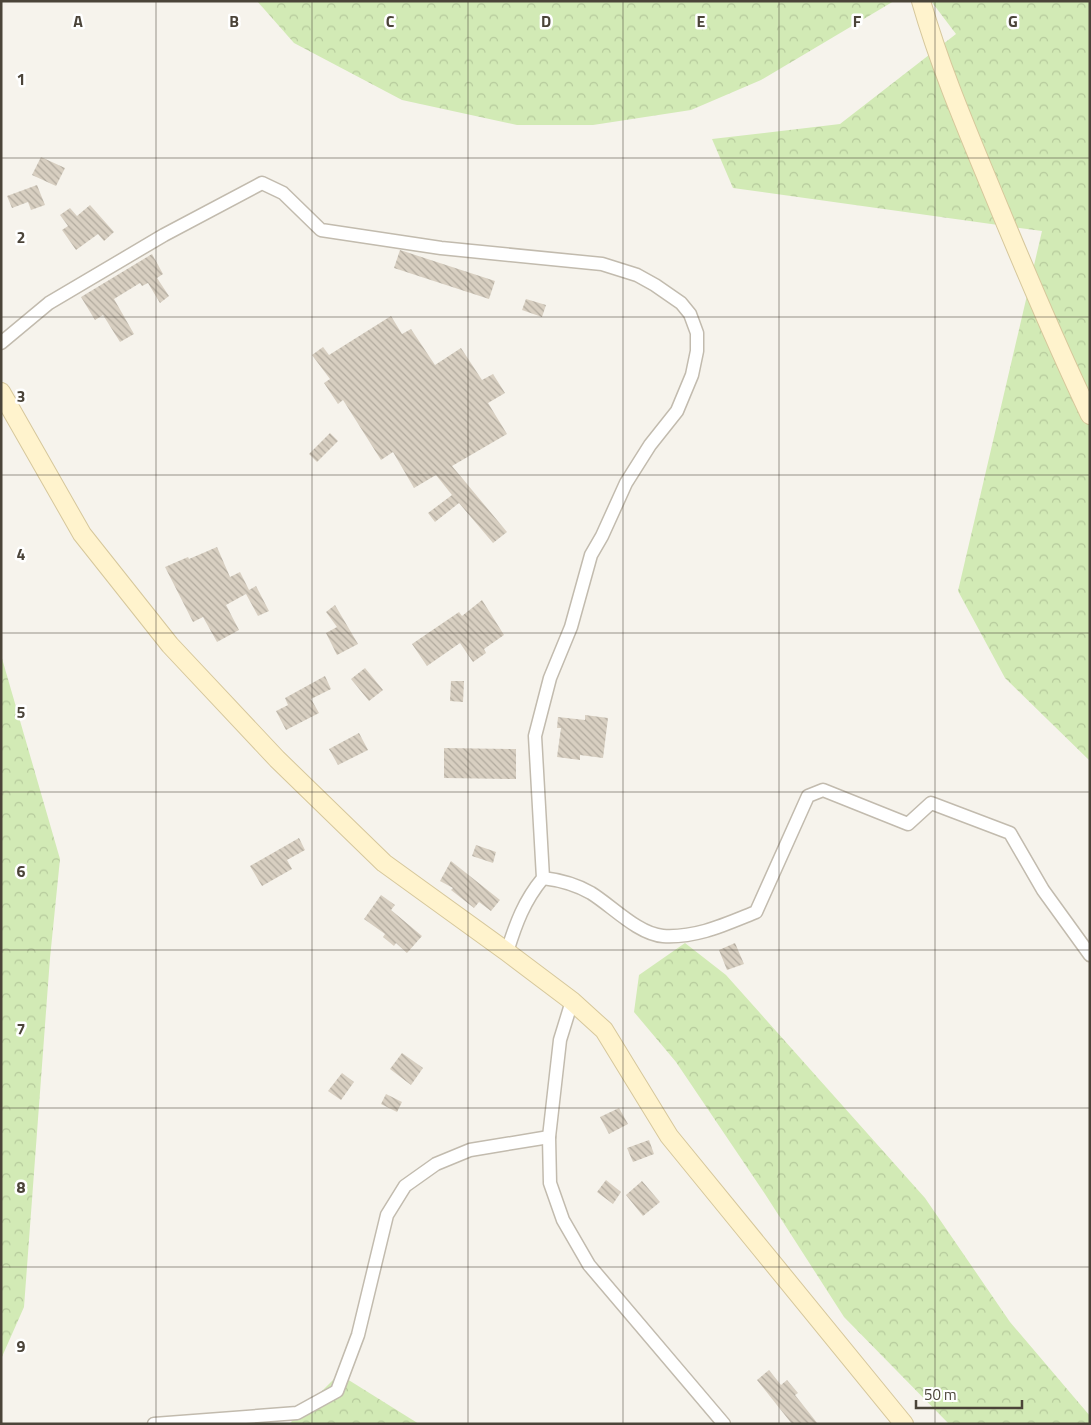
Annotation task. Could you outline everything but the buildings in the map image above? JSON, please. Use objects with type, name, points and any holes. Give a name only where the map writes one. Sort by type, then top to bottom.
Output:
[{"type":"street","points":[[921,1],[930,34],[958,109],[1052,337],[1090,415]]},
{"type":"street","points":[[1,343],[49,303],[164,235],[262,182],[283,192],[321,230],[440,248],[602,264],[637,275],[681,303],[690,314],[697,333],[697,351],[692,375],[677,411],[650,445],[626,483],[590,555],[571,628],[550,678],[536,736],[543,878],[530,894],[518,916],[507,952]]},
{"type":"street","points":[[1,392],[82,534],[170,645],[277,759],[384,863],[572,1001],[604,1030],[669,1136],[904,1424]]},
{"type":"street","points":[[543,878],[559,880],[590,892],[633,924],[662,936],[703,933],[756,912],[808,796],[823,790],[908,824],[931,803],[1010,833],[1044,890],[1090,955]]},
{"type":"street","points":[[572,1001],[560,1040],[548,1137],[550,1183],[563,1220],[589,1265],[724,1424]]},
{"type":"street","points":[[154,1424],[297,1413],[337,1391],[358,1335],[387,1216],[405,1186],[436,1164],[470,1150],[548,1137]]},
{"type":"green space","points":[[257,1],[894,1],[761,80],[691,110],[593,125],[517,125],[402,100],[294,43]]},
{"type":"green space","points":[[931,1],[1090,1],[1090,761],[1005,678],[958,591],[1042,231],[733,188],[712,139],[840,124],[956,34]]},
{"type":"green space","points":[[1,655],[60,859],[50,958],[24,1307],[1,1359]]},
{"type":"green space","points":[[685,943],[726,975],[925,1198],[1010,1322],[1090,1416],[1090,1424],[949,1424],[844,1317],[765,1194],[676,1062],[634,1012],[639,975]]},
{"type":"green space","points":[[339,1374],[419,1424],[289,1424]]}]
